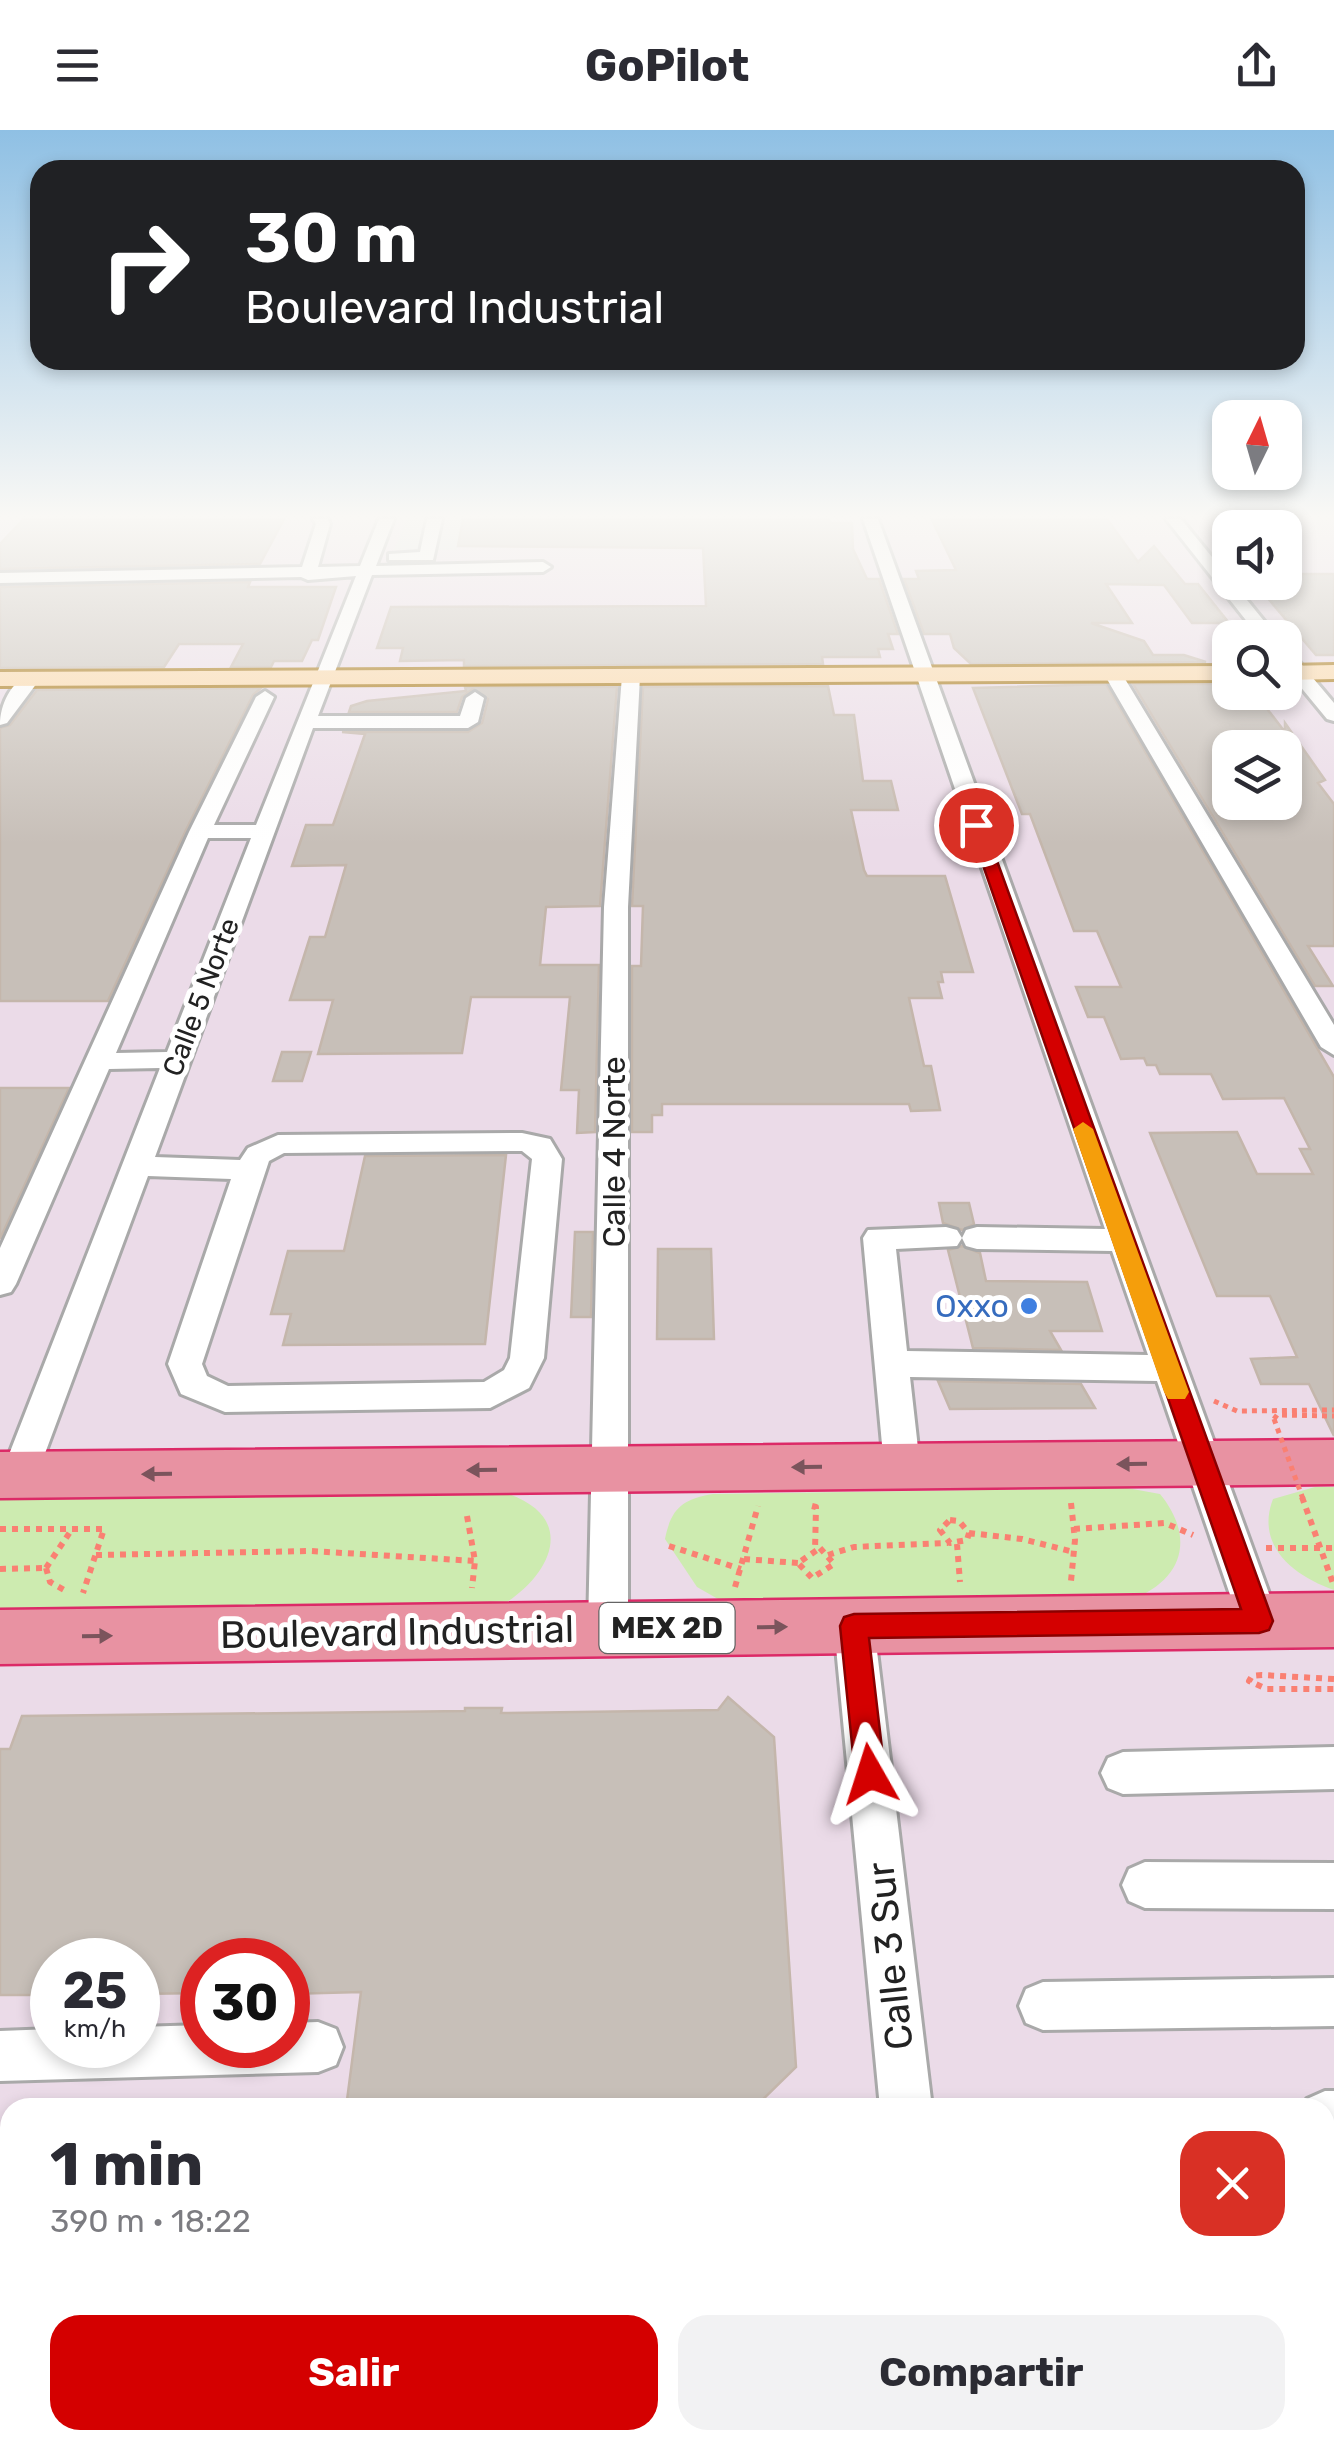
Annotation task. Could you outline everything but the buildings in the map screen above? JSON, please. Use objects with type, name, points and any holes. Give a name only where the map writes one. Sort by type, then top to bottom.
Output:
[{"type":"highway","points":[[9,1475],[612,1469],[783,1487],[902,1466],[1334,1462]]},
{"type":"highway","name":"Boulevard Industrial","points":[[0,1637],[76,1614],[469,1631],[1334,1620]]},
{"type":"main road","points":[[1302,668],[1334,672]]},
{"type":"main road","points":[[0,679],[1212,673]]},
{"type":"street","name":"Calle 5 Norte","points":[[9,1475],[137,1166],[344,627]]},
{"type":"street","points":[[907,627],[1259,1621]]},
{"type":"street","points":[[1113,674],[1334,1047]]},
{"type":"street","name":"Calle 4 Norte","points":[[608,1629],[616,906],[630,676]]},
{"type":"street","points":[[0,719],[31,678]]},
{"type":"street","points":[[1302,680],[1334,715]]},
{"type":"street","points":[[0,1284],[200,832],[265,697]]},
{"type":"street","points":[[306,722],[468,722],[475,698]]},
{"type":"street","points":[[200,832],[264,831]]},
{"type":"street","points":[[98,1061],[177,1060]]},
{"type":"street","points":[[522,1142],[540,1146],[547,1159],[527,1358],[516,1379],[490,1395],[472,1396],[226,1399],[192,1385],[185,1364],[250,1170],[258,1156],[278,1144],[522,1142]]},
{"type":"street","points":[[137,1166],[250,1170]]},
{"type":"street","points":[[902,1466],[879,1238],[1123,1240]]},
{"type":"street","points":[[892,1364],[1168,1368]]},
{"type":"street","name":"Calle 3 Sur","points":[[854,1626],[905,2098]]},
{"type":"street","points":[[1123,1773],[1334,1768]]},
{"type":"street","points":[[1145,1885],[1334,1886]]},
{"type":"street","points":[[1042,2006],[1334,2002]]},
{"type":"street","points":[[0,2056],[318,2047]]},
{"type":"path","points":[[1237,1411],[1334,1413]]},
{"type":"path","points":[[1334,1413],[1277,1415],[1274,1419],[1334,1586]]},
{"type":"path","points":[[1064,1464],[1074,1529],[1070,1571],[1078,1623]]},
{"type":"path","points":[[722,1628],[744,1559],[783,1487],[816,1506],[815,1551]]},
{"type":"path","points":[[467,1516],[474,1562],[469,1631]]},
{"type":"path","points":[[828,1556],[854,1547],[950,1543],[966,1540],[966,1526],[950,1520],[940,1530],[950,1543]]},
{"type":"path","points":[[1074,1529],[1166,1524],[1234,1551],[1334,1548]]},
{"type":"path","points":[[72,1528],[46,1568],[50,1582],[64,1591],[76,1614]]},
{"type":"path","points":[[0,1529],[104,1529],[76,1614]]},
{"type":"path","points":[[969,1534],[1022,1539],[1074,1552]]},
{"type":"path","points":[[669,1546],[741,1569]]},
{"type":"path","points":[[744,1559],[798,1562],[820,1548],[834,1564],[812,1578],[798,1562]]},
{"type":"path","points":[[96,1555],[310,1551],[474,1562]]},
{"type":"path","points":[[0,1569],[46,1568]]},
{"type":"path","points":[[1334,1679],[1262,1675],[1252,1676],[1249,1681],[1266,1689],[1334,1688]]},
{"type":"shaded area","points":[[0,627],[1212,627],[1212,710],[1302,710],[1302,627],[1334,627],[1334,2098],[0,2098]]},
{"type":"green space","points":[[1315,1487],[1334,1487],[1334,1590],[1292,1567],[1274,1545],[1269,1531],[1273,1499]]},
{"type":"green space","points":[[1127,1488],[1160,1494],[1178,1526],[1180,1542],[1172,1570],[1162,1582],[1130,1600],[725,1603],[697,1587],[665,1539],[680,1507],[713,1494]]},
{"type":"green space","points":[[509,1494],[531,1505],[544,1519],[550,1534],[549,1549],[532,1581],[499,1607],[0,1618],[0,1498]]},
{"type":"slow traffic","points":[[1083,1129],[1177,1392]]},
{"type":"place","name":"Oxxo","points":[[1029,1306]]},
{"type":"route","points":[[870,1774],[854,1626],[1259,1621],[976,825]]}]
